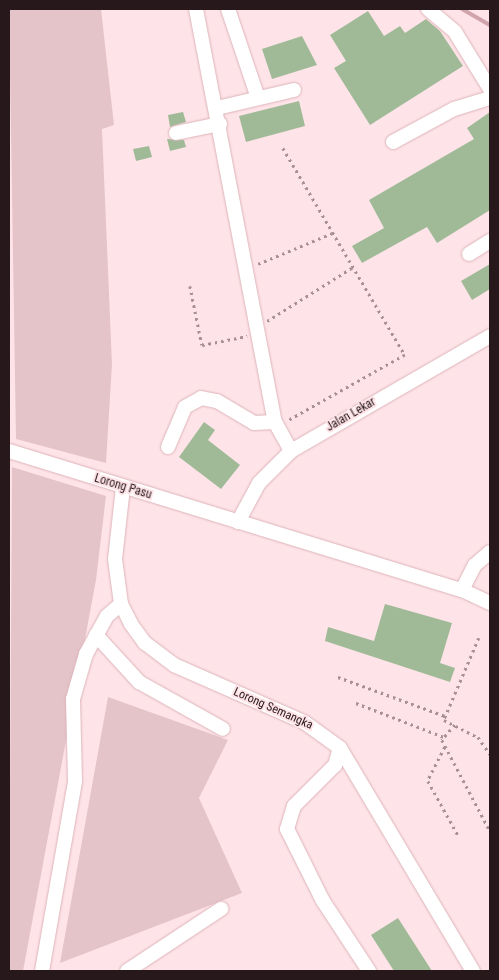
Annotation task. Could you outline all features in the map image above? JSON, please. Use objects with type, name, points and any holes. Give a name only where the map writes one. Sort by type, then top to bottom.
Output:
[{"type":"street","points":[[196,9],[217,108],[276,422],[291,451]]},
{"type":"street","points":[[228,9],[258,98]]},
{"type":"street","points":[[428,9],[455,32],[488,81]]},
{"type":"street","points":[[217,108],[294,90]]},
{"type":"street","points":[[393,142],[454,109],[490,98]]},
{"type":"street","points":[[176,133],[220,124]]},
{"type":"street","points":[[469,254],[490,241]]},
{"type":"street","name":"Jalan Lekar","points":[[238,522],[258,483],[291,451],[490,336]]},
{"type":"street","points":[[168,447],[185,407],[201,398],[217,401],[248,421],[276,422]]},
{"type":"street","name":"Lorong Pasu","points":[[9,451],[238,522]]},
{"type":"street","name":"Lorong Semangka","points":[[123,487],[114,559],[121,604],[145,643],[174,665],[304,722],[340,748],[473,971]]},
{"type":"street","points":[[238,522],[462,590],[490,603]]},
{"type":"street","points":[[462,590],[476,565],[490,552]]},
{"type":"street","points":[[42,971],[75,781],[73,699],[96,635],[121,604]]},
{"type":"street","points":[[96,635],[139,682],[223,729]]},
{"type":"street","points":[[340,748],[335,765],[294,806],[287,829],[323,900],[369,971]]},
{"type":"street","points":[[126,971],[221,909]]},
{"type":"path","points":[[276,422],[287,421],[405,355],[283,148]]},
{"type":"path","points":[[246,270],[333,233]]},
{"type":"path","points":[[190,286],[202,345],[258,330],[353,268]]},
{"type":"path","points":[[479,638],[444,720],[478,737],[490,754]]},
{"type":"path","points":[[338,677],[445,716]]},
{"type":"path","points":[[356,703],[444,737]]},
{"type":"path","points":[[455,725],[444,737],[445,747],[490,832]]},
{"type":"path","points":[[445,747],[428,780],[459,837]]},
{"type":"shaded area","points":[[9,9],[101,9],[114,125],[102,129],[112,364],[106,463],[16,439]]},
{"type":"shaded area","points":[[12,467],[106,496],[96,580],[23,971],[9,971]]},
{"type":"shaded area","points":[[108,697],[228,740],[199,798],[242,893],[60,963]]},
{"type":"building","points":[[368,11],[384,36],[400,26],[405,33],[426,19],[440,31],[463,66],[370,125],[334,68],[346,61],[330,35]]},
{"type":"building","points":[[302,36],[317,65],[272,79],[262,49]]},
{"type":"building","points":[[299,101],[305,126],[246,142],[239,116]]},
{"type":"building","points":[[183,112],[186,122],[170,127],[168,115]]},
{"type":"building","points":[[490,112],[490,210],[437,243],[427,227],[362,263],[352,246],[384,228],[369,200],[474,139],[467,128]]},
{"type":"building","points":[[167,139],[184,140],[186,147],[170,151]]},
{"type":"building","points":[[149,146],[152,157],[136,161],[133,149]]},
{"type":"building","points":[[490,264],[490,289],[472,300],[461,281]]},
{"type":"building","points":[[204,422],[215,430],[208,440],[240,465],[221,489],[179,457]]},
{"type":"building","points":[[385,604],[452,623],[440,663],[455,668],[450,682],[325,641],[328,627],[374,641]]},
{"type":"building","points":[[398,918],[432,971],[394,971],[371,935]]},
{"type":"waterway","points":[[462,9],[490,25]]}]
